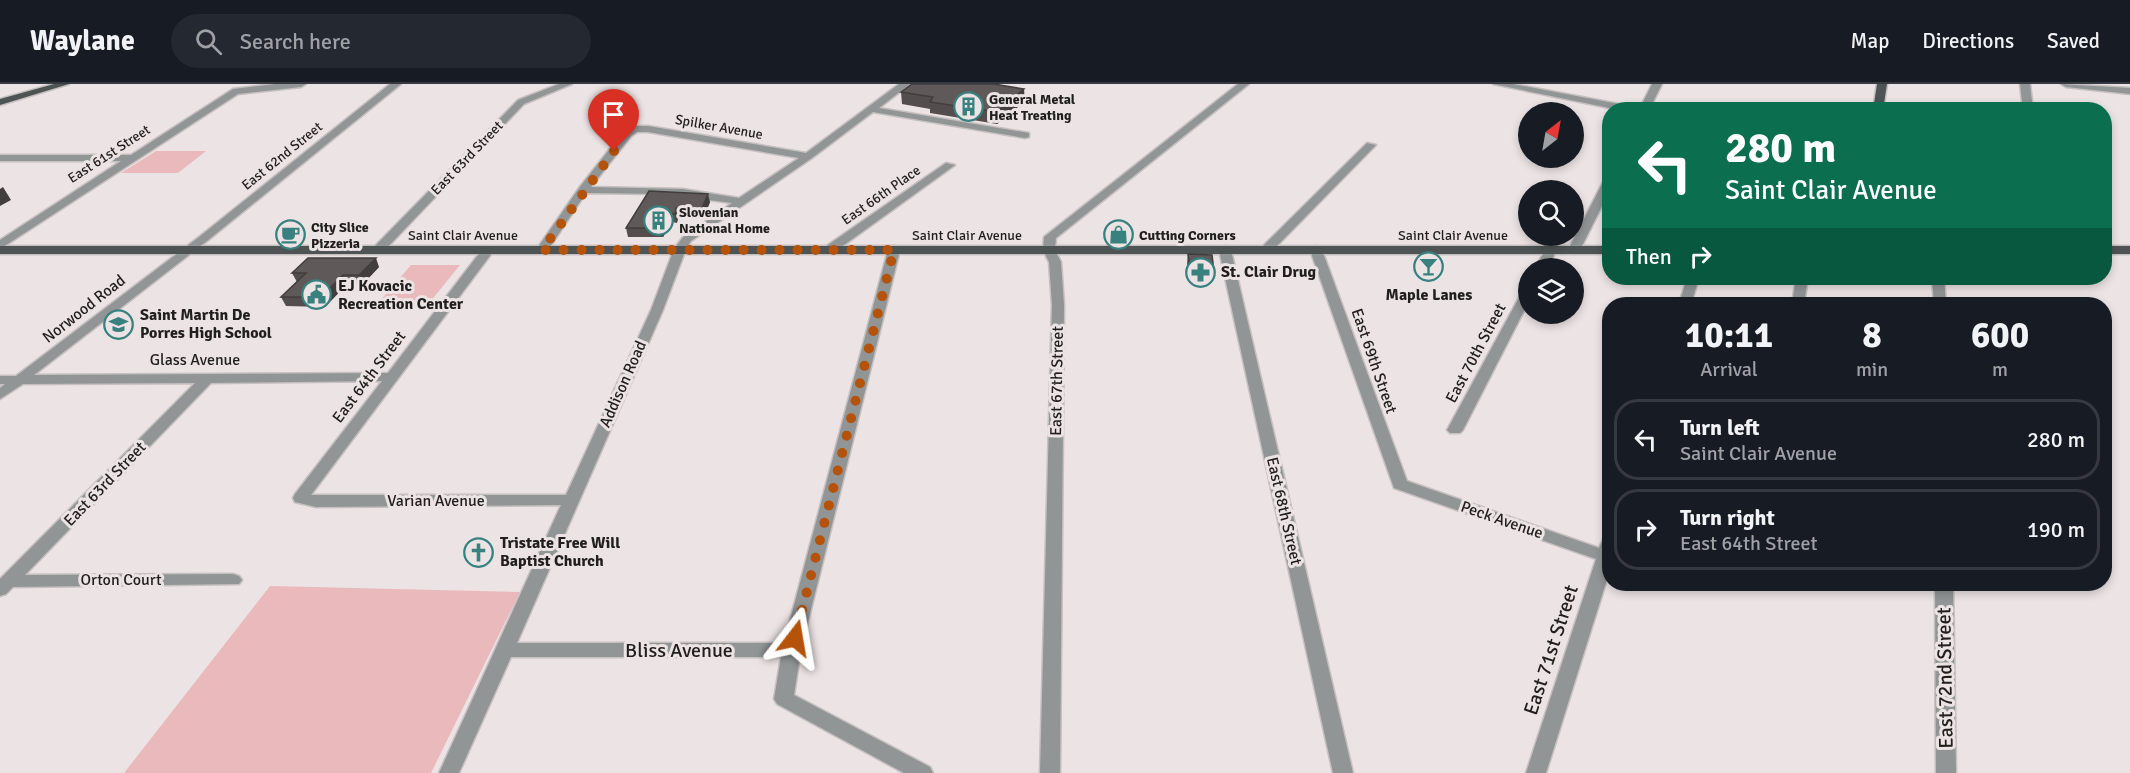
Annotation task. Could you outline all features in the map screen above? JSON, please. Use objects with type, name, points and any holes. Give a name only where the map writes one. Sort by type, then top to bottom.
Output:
[{"type":"main road","points":[[0,102],[64,84]]},
{"type":"main road","points":[[1879,102],[1882,84]]},
{"type":"main road","name":"Saint Clair Avenue","points":[[0,250],[1602,250]]},
{"type":"main road","points":[[2112,250],[2130,250]]},
{"type":"street","name":"East 61st Street","points":[[0,245],[130,158],[236,91],[301,84]]},
{"type":"street","name":"East 62nd Street","points":[[187,249],[396,84]]},
{"type":"street","name":"East 63rd Street","points":[[378,250],[521,102],[567,84]]},
{"type":"street","name":"Addison Road","points":[[449,773],[657,310],[680,249],[687,239],[807,156],[905,84]]},
{"type":"street","points":[[1049,250],[1050,237],[1244,84]]},
{"type":"street","points":[[1498,84],[1602,103]]},
{"type":"street","points":[[1648,102],[1657,84]]},
{"type":"street","points":[[2025,84],[2027,102]]},
{"type":"street","points":[[2066,84],[2130,92]]},
{"type":"street","points":[[870,109],[1025,135]]},
{"type":"street","name":"Spilker Avenue","points":[[583,190],[627,134],[635,129],[648,129],[807,156]]},
{"type":"street","points":[[1266,250],[1371,145]]},
{"type":"street","points":[[0,158],[130,158]]},
{"type":"street","name":"East 66th Place","points":[[829,250],[950,165]]},
{"type":"street","points":[[542,250],[583,190],[659,189],[704,193],[742,202]]},
{"type":"street","points":[[1574,250],[1602,194]]},
{"type":"street","name":"Norwood Road","points":[[0,395],[187,249]]},
{"type":"street","name":"East 64th Street","points":[[301,498],[488,250]]},
{"type":"street","points":[[894,250],[792,650],[784,699],[923,773]]},
{"type":"street","name":"East 67th Street","points":[[1049,250],[1055,262],[1058,305],[1050,773]]},
{"type":"street","name":"East 68th Street","points":[[1225,250],[1343,773]]},
{"type":"street","name":"East 69th Street","points":[[1316,250],[1400,484]]},
{"type":"street","points":[[1547,258],[1551,250]]},
{"type":"street","name":"East 70th Street","points":[[1455,430],[1518,311]]},
{"type":"street","name":"East 63rd Street","points":[[5,585],[209,377]]},
{"type":"street","name":"Glass Avenue","points":[[0,380],[390,377]]},
{"type":"street","name":"Peck Avenue","points":[[1400,484],[1602,547]]},
{"type":"street","name":"Varian Avenue","points":[[301,498],[316,502],[571,500]]},
{"type":"street","name":"East 71st Street","points":[[1536,773],[1602,565]]},
{"type":"street","name":"Orton Court","points":[[5,585],[233,580]]},
{"type":"street","name":"East 72nd Street","points":[[1944,591],[1946,773]]},
{"type":"street","name":"Bliss Avenue","points":[[504,650],[792,650]]},
{"type":"shaded area","points":[[156,151],[206,151],[178,173],[121,173]]},
{"type":"shaded area","points":[[411,265],[460,265],[426,307],[374,308]]},
{"type":"shaded area","points":[[270,586],[520,592],[431,773],[124,773]]},
{"type":"building","points":[[912,84],[994,84],[1024,89],[996,112],[930,102],[933,97],[901,92]]},
{"type":"building","points":[[649,191],[708,194],[702,208],[676,208],[675,214],[670,213],[661,228],[626,228]]},
{"type":"building","points":[[1188,254],[1212,255],[1214,271],[1190,271]]},
{"type":"building","points":[[308,258],[376,258],[359,275],[343,275],[321,297],[281,297],[306,273],[292,273]]},
{"type":"place","name":"General Metal Heat Treating","points":[[968,107]]},
{"type":"place","name":"Slovenian National Home","points":[[658,220]]},
{"type":"place","name":"City Slice Pizzeria","points":[[290,235]]},
{"type":"place","name":"Cutting Corners","points":[[1118,235]]},
{"type":"place","name":"Maple Lanes","points":[[1429,267]]},
{"type":"place","name":"St. Clair Drug","points":[[1200,272]]},
{"type":"place","name":"EJ Kovacic Recreation Center","points":[[317,295]]},
{"type":"place","name":"Saint Martin De Porres High School","points":[[119,324]]},
{"type":"place","name":"Tristate Free Will Baptist Church","points":[[479,552]]},
{"type":"route","points":[[614,151],[583,190],[542,250],[894,250],[795,638]]}]
